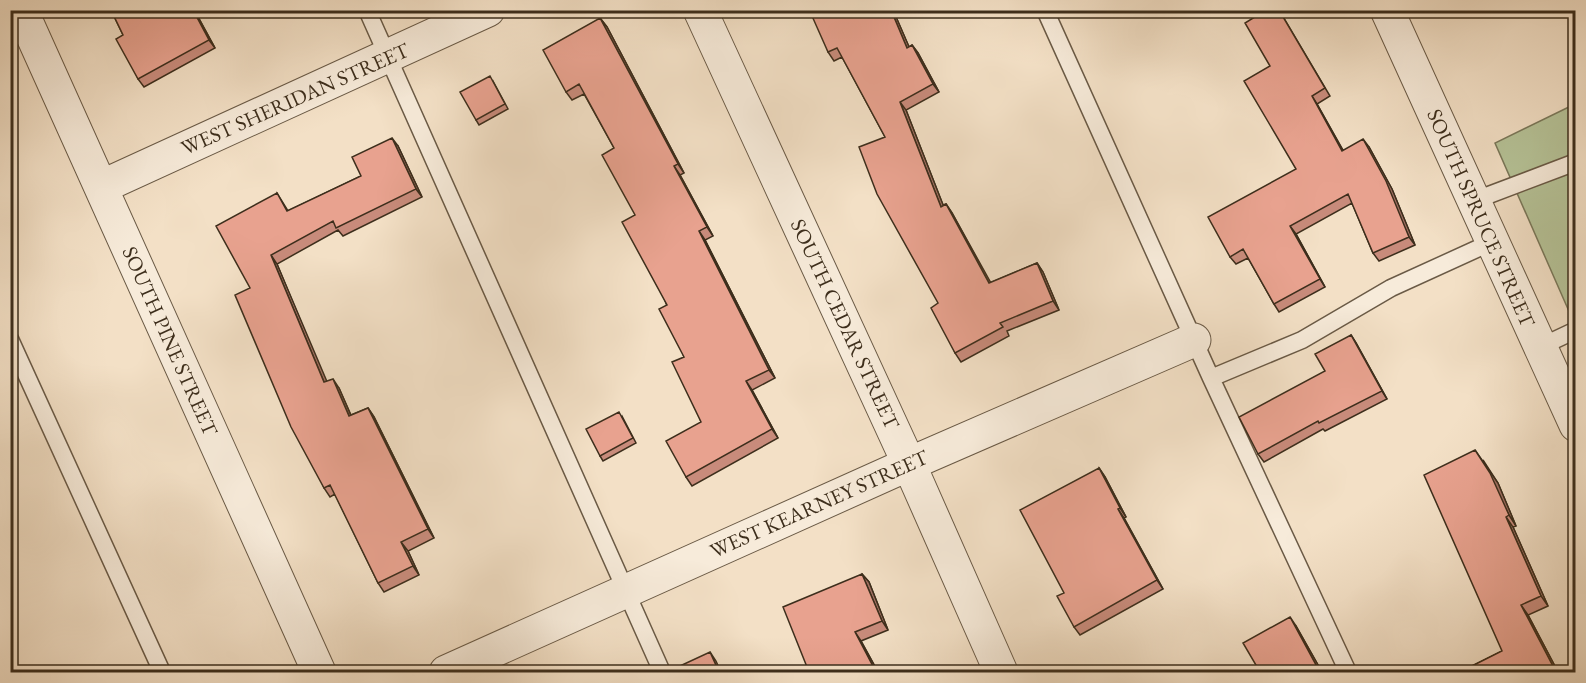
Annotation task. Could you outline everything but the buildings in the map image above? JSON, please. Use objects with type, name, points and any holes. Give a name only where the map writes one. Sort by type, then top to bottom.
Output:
[{"type":"street","name":"SOUTH PINE STREET","points":[[21,10],[319,672]]},
{"type":"street","name":"WEST SHERIDAN STREET","points":[[101,187],[489,10]]},
{"type":"street","name":"SOUTH CEDAR STREET","points":[[700,10],[909,464],[1001,672]]},
{"type":"street","name":"SOUTH SPRUCE STREET","points":[[1387,10],[1575,425]]},
{"type":"street","name":"WEST KEARNEY STREET","points":[[446,672],[909,464],[1194,340]]},
{"type":"lane","points":[[367,10],[624,592],[662,672]]},
{"type":"lane","points":[[1045,10],[1211,378],[1348,672]]},
{"type":"lane","points":[[1473,201],[1575,162]]},
{"type":"lane","points":[[1211,378],[1302,340],[1391,288],[1492,242]]},
{"type":"lane","points":[[1540,347],[1575,330]]},
{"type":"lane","points":[[10,339],[162,672]]},
{"type":"green space","points":[[1575,104],[1575,325],[1495,143]]}]
